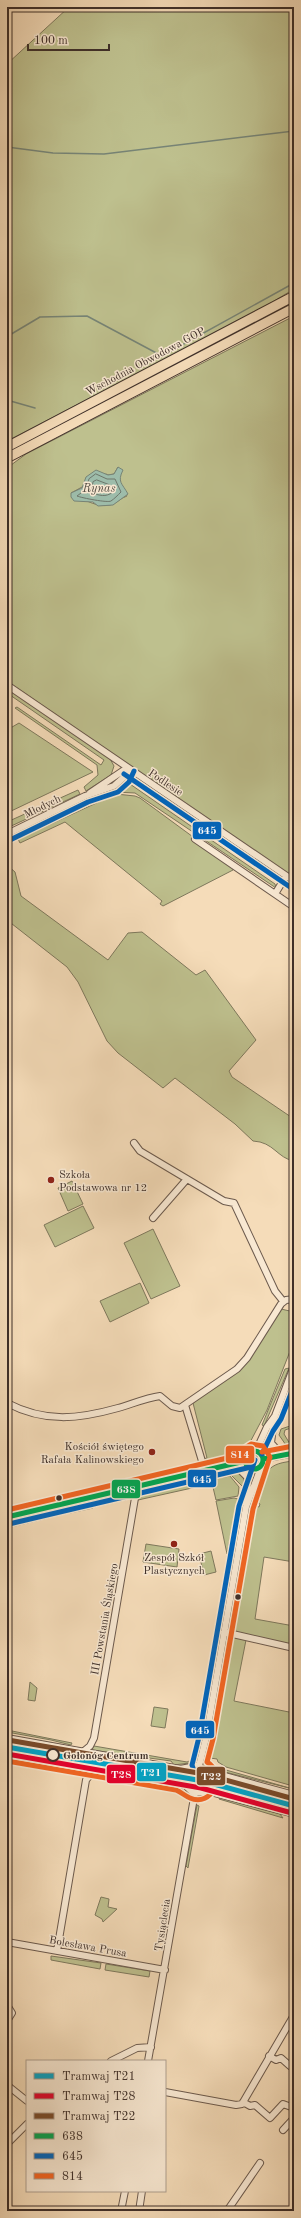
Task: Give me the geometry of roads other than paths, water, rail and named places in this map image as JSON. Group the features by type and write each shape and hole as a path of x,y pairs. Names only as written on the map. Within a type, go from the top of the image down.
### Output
{"highway":[{"path":"263,312 294,290"},
{"name":"Wschodnia Obwodowa GOP","path":"7,447 294,296"},
{"name":"Wschodnia Obwodowa GOP","path":"8,458 291,310"}],"street":[{"name":"Podlesie","path":"7,685 294,881"},
{"name":"Młodych","path":"7,834 85,796 119,783 128,768"},
{"path":"195,839 294,907"},
{"path":"275,894 286,876"},
{"path":"134,1143 140,1151 224,1201 234,1203 275,1291 283,1301"},
{"path":"153,1218 187,1179"},
{"path":"7,1403 39,1414 68,1418 97,1414 158,1396 164,1398 175,1408 185,1405 234,1372 243,1363 283,1301 294,1299"},
{"path":"282,1455 271,1443 275,1416 294,1366"},
{"path":"185,1405 205,1471"},
{"path":"199,1766 205,1740 246,1507 249,1468 245,1461 247,1455 256,1451 267,1427 275,1416"},
{"path":"256,1451 263,1458"},
{"path":"263,1458 294,1453"},
{"path":"246,1507 263,1458"},
{"path":"7,1518 245,1461"},
{"path":"227,1465 240,1470 248,1478"},
{"path":"249,1468 254,1470 260,1468"},
{"name":"III Powstania Śląskiego","path":"84,1751 90,1746 94,1738 135,1498 134,1488"},
{"path":"224,1632 294,1648"},
{"path":"7,1738 180,1769 199,1766 208,1771 294,1795"},
{"path":"7,1754 184,1785 195,1792 204,1792 294,1814"},
{"path":"184,1785 184,1775 187,1768"},
{"path":"57,1951 86,1780 91,1774 104,1770"},
{"path":"204,1792 210,1780 208,1771"},
{"name":"Tysiąclecia","path":"148,2060 195,1792"},
{"name":"Bolesława Prusa","path":"7,1942 165,1970"},
{"path":"7,2006 12,2013 7,2021"},
{"path":"166,2092 236,2105 243,2102 269,2056 293,2020"},
{"path":"113,2060 137,2048 151,2047"},
{"path":"273,2050 279,2053 281,2058 290,2066"},
{"path":"269,2056 276,2060 281,2058"},
{"path":"7,2085 26,2100"},
{"path":"247,2096 254,2100 255,2105 270,2118 283,2104 294,2108"},
{"path":"243,2102 250,2106 255,2105"},
{"path":"283,2130 294,2118"},
{"path":"7,2144 26,2125"},
{"path":"227,2211 260,2163"},
{"path":"121,2211 125,2192"},
{"path":"138,2211 142,2192"}],"water":[{"name":"Rynas","path":"118,467 123,470 120,480 128,494 113,505 98,506 93,502 74,501 71,497 71,493 82,488 86,477 96,470 108,475 114,474"}],"waterway":[{"path":"7,147 53,153 104,154 294,131"},
{"path":"7,339 8,336 40,317 87,316 162,356 294,283"},
{"path":"7,400 35,408"}],"tram line":[{"name":"T22","path":"8,1740 204,1774 294,1799"},
{"name":"T21","path":"7,1747 203,1781 294,1806"},
{"name":"T28","path":"7,1754 201,1788 292,1813"}],"place":[{"name":"Szkoła Podstawowa nr 12","path":"51,1180"},
{"name":"Kościół świętego Rafała Kalinowskiego","path":"152,1452"},
{"name":"Zespół Szkół Plastycznych","path":"174,1544"},
{"name":"Gołonóg Centrum","path":"53,1755"}]}
